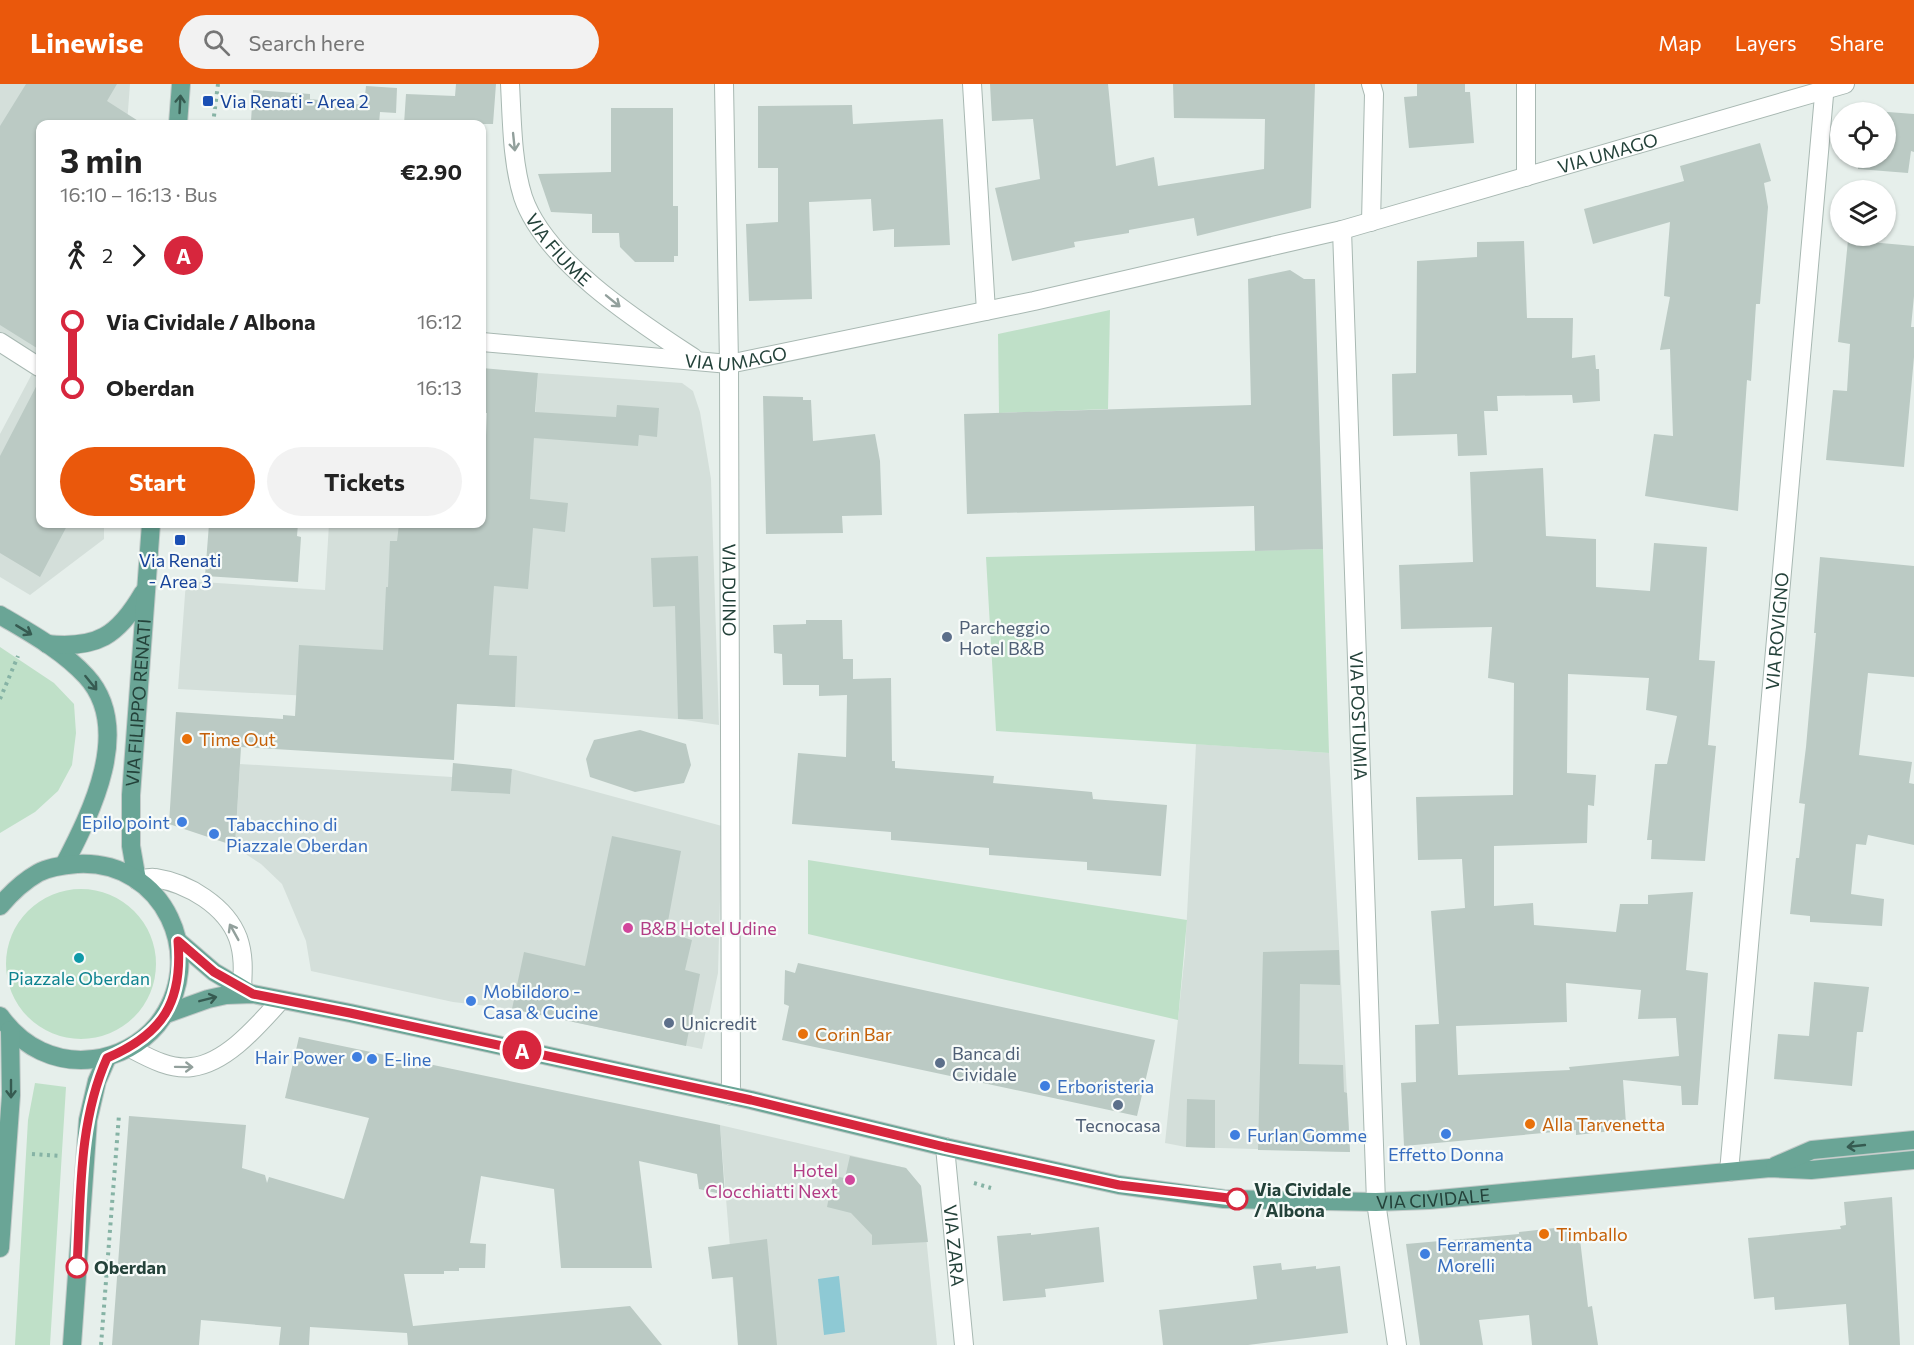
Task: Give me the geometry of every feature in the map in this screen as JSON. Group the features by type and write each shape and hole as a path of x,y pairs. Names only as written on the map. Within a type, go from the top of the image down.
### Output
{"main road":[{"path":"178,120 181,84"},
{"name":"VIA FILIPPO RENATI","path":"137,880 131,846 131,795 151,528"},
{"path":"47,644 72,646 92,643 109,634 134,609 146,589"},
{"path":"0,615 47,644 78,669 99,693 106,713 108,735 104,766 93,804 64,865"},
{"path":"0,906 8,890 39,873 64,865 90,863 115,869 137,880 156,897 166,911 178,941 180,966 176,991 166,1014 150,1033 130,1048 107,1058 82,1061 55,1057 31,1046 5,1023"},
{"path":"178,941 206,966 247,991"},
{"path":"166,1014 208,999 247,991"},
{"name":"VIA CIVIDALE","path":"247,991 731,1096 945,1147 1119,1185 1224,1199 1376,1202 1467,1197 1770,1168 1812,1170 1914,1160"},
{"path":"0,1248 11,1095 5,1023"},
{"path":"72,1345 88,1120 97,1081 107,1058"},
{"name":"VIA CIVIDALE","path":"1770,1168 1812,1150 1914,1140"}],"street":[{"name":"VIA FIUME","path":"510,84 518,176 532,218 549,242 600,291 644,325 698,360"},
{"name":"VIA DUINO","path":"724,84 729,364 731,1096"},
{"path":"972,84 986,311"},
{"path":"1371,84 1374,94 1371,222"},
{"path":"1526,84 1526,177"},
{"name":"VIA UMAGO","path":"486,342 729,364 986,311 1342,230 1825,87 1845,84"},
{"name":"VIA ROVIGNO","path":"1729,1172 1825,87"},
{"name":"VIA POSTUMIA","path":"1342,230 1376,1202 1397,1345"},
{"path":"0,342 36,364"},
{"path":"137,880 153,877 194,891 208,900 226,918 237,937 243,959 247,991"},
{"path":"130,1048 161,1063 176,1067 193,1067 230,1050 249,1035 281,1000"},
{"name":"VIA ZARA","path":"945,1147 964,1345"}],"path":[{"path":"214,120 218,84"},
{"path":"0,699 21,648"},
{"path":"101,1345 119,1115"},
{"path":"26,1154 62,1156"}],"shaded area":[{"path":"0,84 130,84 127,120 36,120 36,528 104,528 104,539 30,595 0,577 0,434 33,372 0,351"},
{"path":"538,373 682,383 693,391 700,412 711,479 719,725 678,719 515,707 178,689 186,581 325,590 329,528 486,528 486,505 529,508"},
{"path":"1196,744 1329,753 1350,1152 1186,1147 1165,1143 1185,953"},
{"path":"240,764 452,777 451,791 510,794 512,769 722,826 718,973 702,1049 512,1009 453,1002 311,971 306,941 282,884 261,864 235,847"},
{"path":"720,1125 906,1168 921,1186 937,1345 738,1345"}],"green space":[{"path":"1110,310 1108,409 999,413 998,334"},
{"path":"1323,549 1329,753 996,731 986,557"},
{"path":"0,647 54,683 74,704 76,733 72,765 58,791 35,812 0,833"},
{"path":"808,860 1187,920 1178,1020 808,934"},
{"path":"81,889 110,895 134,911 150,935 156,964 150,993 134,1017 110,1033 81,1039 52,1033 28,1017 12,993 6,964 12,935 28,911 52,895"},
{"path":"35,1083 66,1087 50,1345 15,1345 28,1120"}],"water":[{"path":"839,1276 845,1332 824,1335 818,1279"}],"building":[{"path":"26,84 117,84 107,101 137,120 36,120 36,348 0,325 0,126"},
{"path":"456,84 496,84 493,124 486,124 486,120 404,120 406,94 455,96"},
{"path":"990,84 1108,84 1116,166 1154,157 1158,186 1264,169 1265,119 1174,118 1173,84 1315,84 1311,208 1197,236 1194,218 1129,230 1129,233 1074,242 1075,247 1012,261 995,188 1040,179 1033,119 992,121"},
{"path":"1417,84 1465,84 1465,92 1470,92 1474,143 1409,148 1404,97 1417,96"},
{"path":"366,86 397,88 396,113 380,112 379,120 251,120 253,90 310,94 310,99 364,105"},
{"path":"852,105 853,124 943,119 950,245 894,247 894,229 873,231 871,199 809,202 812,299 749,301 746,224 778,222 778,168 758,168 758,106"},
{"path":"611,108 673,108 673,206 678,206 678,256 674,256 674,262 635,262 620,247 619,233 592,233 592,214 551,212 538,174 611,172"},
{"path":"1896,113 1914,114 1914,152 1911,151 1908,173 1858,169 1896,168"},
{"path":"1760,143 1771,181 1764,183 1768,207 1760,304 1756,304 1751,381 1747,380 1738,511 1645,496 1654,434 1673,436 1670,349 1660,350 1670,297 1664,296 1670,222 1593,244 1584,209 1684,181 1680,166"},
{"path":"1524,241 1527,318 1573,318 1572,358 1595,355 1596,369 1599,369 1600,401 1573,403 1572,395 1497,396 1498,411 1484,411 1487,455 1458,456 1457,434 1393,436 1392,374 1416,373 1417,261 1477,257 1477,242"},
{"path":"1847,246 1914,246 1914,296 1911,327 1914,327 1914,357 1904,467 1826,460 1833,390 1847,391 1850,344 1838,342"},
{"path":"1290,270 1304,279 1315,279 1323,549 1255,551 1254,506 967,514 964,414 1251,405 1248,279"},
{"path":"486,368 538,373 535,412 616,417 617,405 659,408 657,437 639,435 638,446 534,438 530,499 568,503 565,532 533,528 528,589 494,586 489,655 517,656 515,707 457,704 454,760 241,747 235,846 169,824 176,712 283,719 283,715 295,716 299,645 383,650 390,541 397,541 399,528 486,528"},
{"path":"36,387 36,528 66,528 40,577 0,553 0,456"},
{"path":"763,396 803,397 803,400 811,400 813,441 875,434 880,461 882,515 842,516 843,533 766,534"},
{"path":"1543,468 1546,536 1596,539 1596,587 1650,591 1654,543 1707,547 1699,660 1715,661 1708,745 1716,746 1705,861 1651,859 1652,840 1647,840 1655,764 1667,764 1677,716 1646,710 1649,678 1568,674 1567,773 1596,775 1594,806 1588,805 1587,843 1494,846 1494,906 1533,903 1534,925 1616,932 1620,904 1648,904 1648,895 1693,892 1686,970 1708,973 1698,1105 1682,1105 1681,1086 1623,1080 1626,1124 1621,1124 1621,1130 1576,1135 1576,1130 1404,1146 1401,1083 1416,1082 1415,1025 1439,1024 1431,911 1465,908 1462,859 1418,860 1416,797 1513,795 1514,683 1488,678 1492,627 1401,629 1399,565 1473,562 1470,472","holes":["1566,983 1641,990 1638,1019 1676,1018 1679,1056 1569,1067 1570,1070 1458,1075 1456,1026 1567,1022"]},
{"path":"209,528 298,528 297,536 301,537 298,582 205,576"},
{"path":"698,556 703,719 678,719 675,606 653,607 651,558"},
{"path":"1820,557 1914,566 1914,677 1868,673 1859,755 1912,762 1909,783 1914,784 1914,845 1868,835 1866,845 1856,844 1851,894 1884,899 1882,926 1810,922 1810,916 1790,914 1805,804 1799,803 1816,633 1814,633"},
{"path":"806,620 842,620 843,659 853,659 853,679 891,678 892,761 895,761 895,768 994,776 993,783 1092,792 1093,799 1167,805 1161,876 1087,870 1087,862 989,855 989,848 891,840 891,832 792,824 798,753 846,757 847,695 819,696 819,685 783,685 782,654 774,653 773,625 806,624"},
{"path":"640,730 686,744 691,765 684,783 635,792 590,777 586,759 594,740"},
{"path":"453,763 512,769 510,794 451,791"},
{"path":"612,836 681,851 666,932 692,940 685,970 700,974 686,1046 512,1009 524,952 585,966"},
{"path":"1339,950 1340,985 1300,984 1299,1064 1343,1065 1350,1152 1258,1150 1263,952"},
{"path":"798,963 1155,1040 1137,1116 782,1040 789,1006 784,1004 785,970 795,973"},
{"path":"1814,982 1869,987 1863,1032 1857,1032 1852,1086 1774,1079 1778,1034 1809,1036"},
{"path":"299,1037 720,1125 725,1195 699,1189 697,1174 639,1161 652,1268 561,1268 554,1189 481,1176 470,1243 486,1244 485,1268 459,1268 459,1271 444,1271 444,1274 404,1274 413,1326 630,1306 662,1345 408,1345 407,1333 310,1327 309,1345 279,1345 281,1327 201,1320 199,1345 112,1345 129,1116 246,1125 242,1168 265,1175 267,1183 269,1177 344,1199 369,1118 285,1098"},
{"path":"1187,1099 1215,1100 1215,1148 1186,1147"},
{"path":"850,1156 906,1168 921,1186 928,1242 872,1245 872,1235 851,1213 827,1207 833,1176 845,1178"},
{"path":"1892,1197 1900,1345 1849,1345 1846,1304 1775,1310 1774,1297 1754,1299 1748,1238 1841,1229 1840,1226 1846,1225 1844,1202"},
{"path":"1572,1226 1572,1231 1579,1231 1588,1307 1592,1306 1598,1345 1532,1345 1529,1315 1479,1320 1483,1345 1420,1345 1406,1244 1519,1234 1519,1232"},
{"path":"1099,1227 1104,1282 1045,1289 1046,1297 1003,1301 997,1236 1031,1233 1031,1235"},
{"path":"767,1239 777,1345 738,1345 733,1277 712,1279 708,1247"},
{"path":"1281,1263 1282,1270 1340,1266 1348,1333 1248,1345 1163,1345 1159,1310 1257,1299 1253,1266"}],"bus line":[{"name":"A","path":"77,1267 84,1157 88,1120 97,1081 107,1058 130,1048 150,1033 166,1014 176,991 180,966 178,941 214,972 253,994 751,1100 945,1147 1119,1185 1237,1199"}],"place":[{"name":"Via Renati - Area 2","path":"208,101"},
{"name":"Via Renati - Area 3","path":"180,540"},
{"name":"Parcheggio Hotel B&B","path":"947,637"},
{"name":"Time Out","path":"187,739"},
{"name":"Epilo point","path":"182,822"},
{"name":"Tabacchino di Piazzale Oberdan","path":"214,834"},
{"name":"B&B Hotel Udine","path":"628,928"},
{"name":"Piazzale Oberdan","path":"79,958"},
{"name":"Mobildoro - Casa & Cucine","path":"471,1001"},
{"name":"Unicredit","path":"669,1023"},
{"name":"Corin Bar","path":"803,1034"},
{"name":"Hair Power","path":"357,1057"},
{"name":"E-line","path":"372,1059"},
{"name":"Banca di Cividale","path":"940,1063"},
{"name":"Erboristeria","path":"1045,1086"},
{"name":"Tecnocasa","path":"1118,1105"},
{"name":"Alla Tarvenetta","path":"1530,1124"},
{"name":"Effetto Donna","path":"1446,1134"},
{"name":"Furlan Gomme","path":"1235,1135"},
{"name":"Hotel Clocchiatti Next","path":"850,1180"},
{"name":"Via Cividale / Albona","path":"1237,1199"},
{"name":"Timballo","path":"1544,1234"},
{"name":"Ferramenta Morelli","path":"1425,1254"},
{"name":"Oberdan","path":"77,1267"}]}
